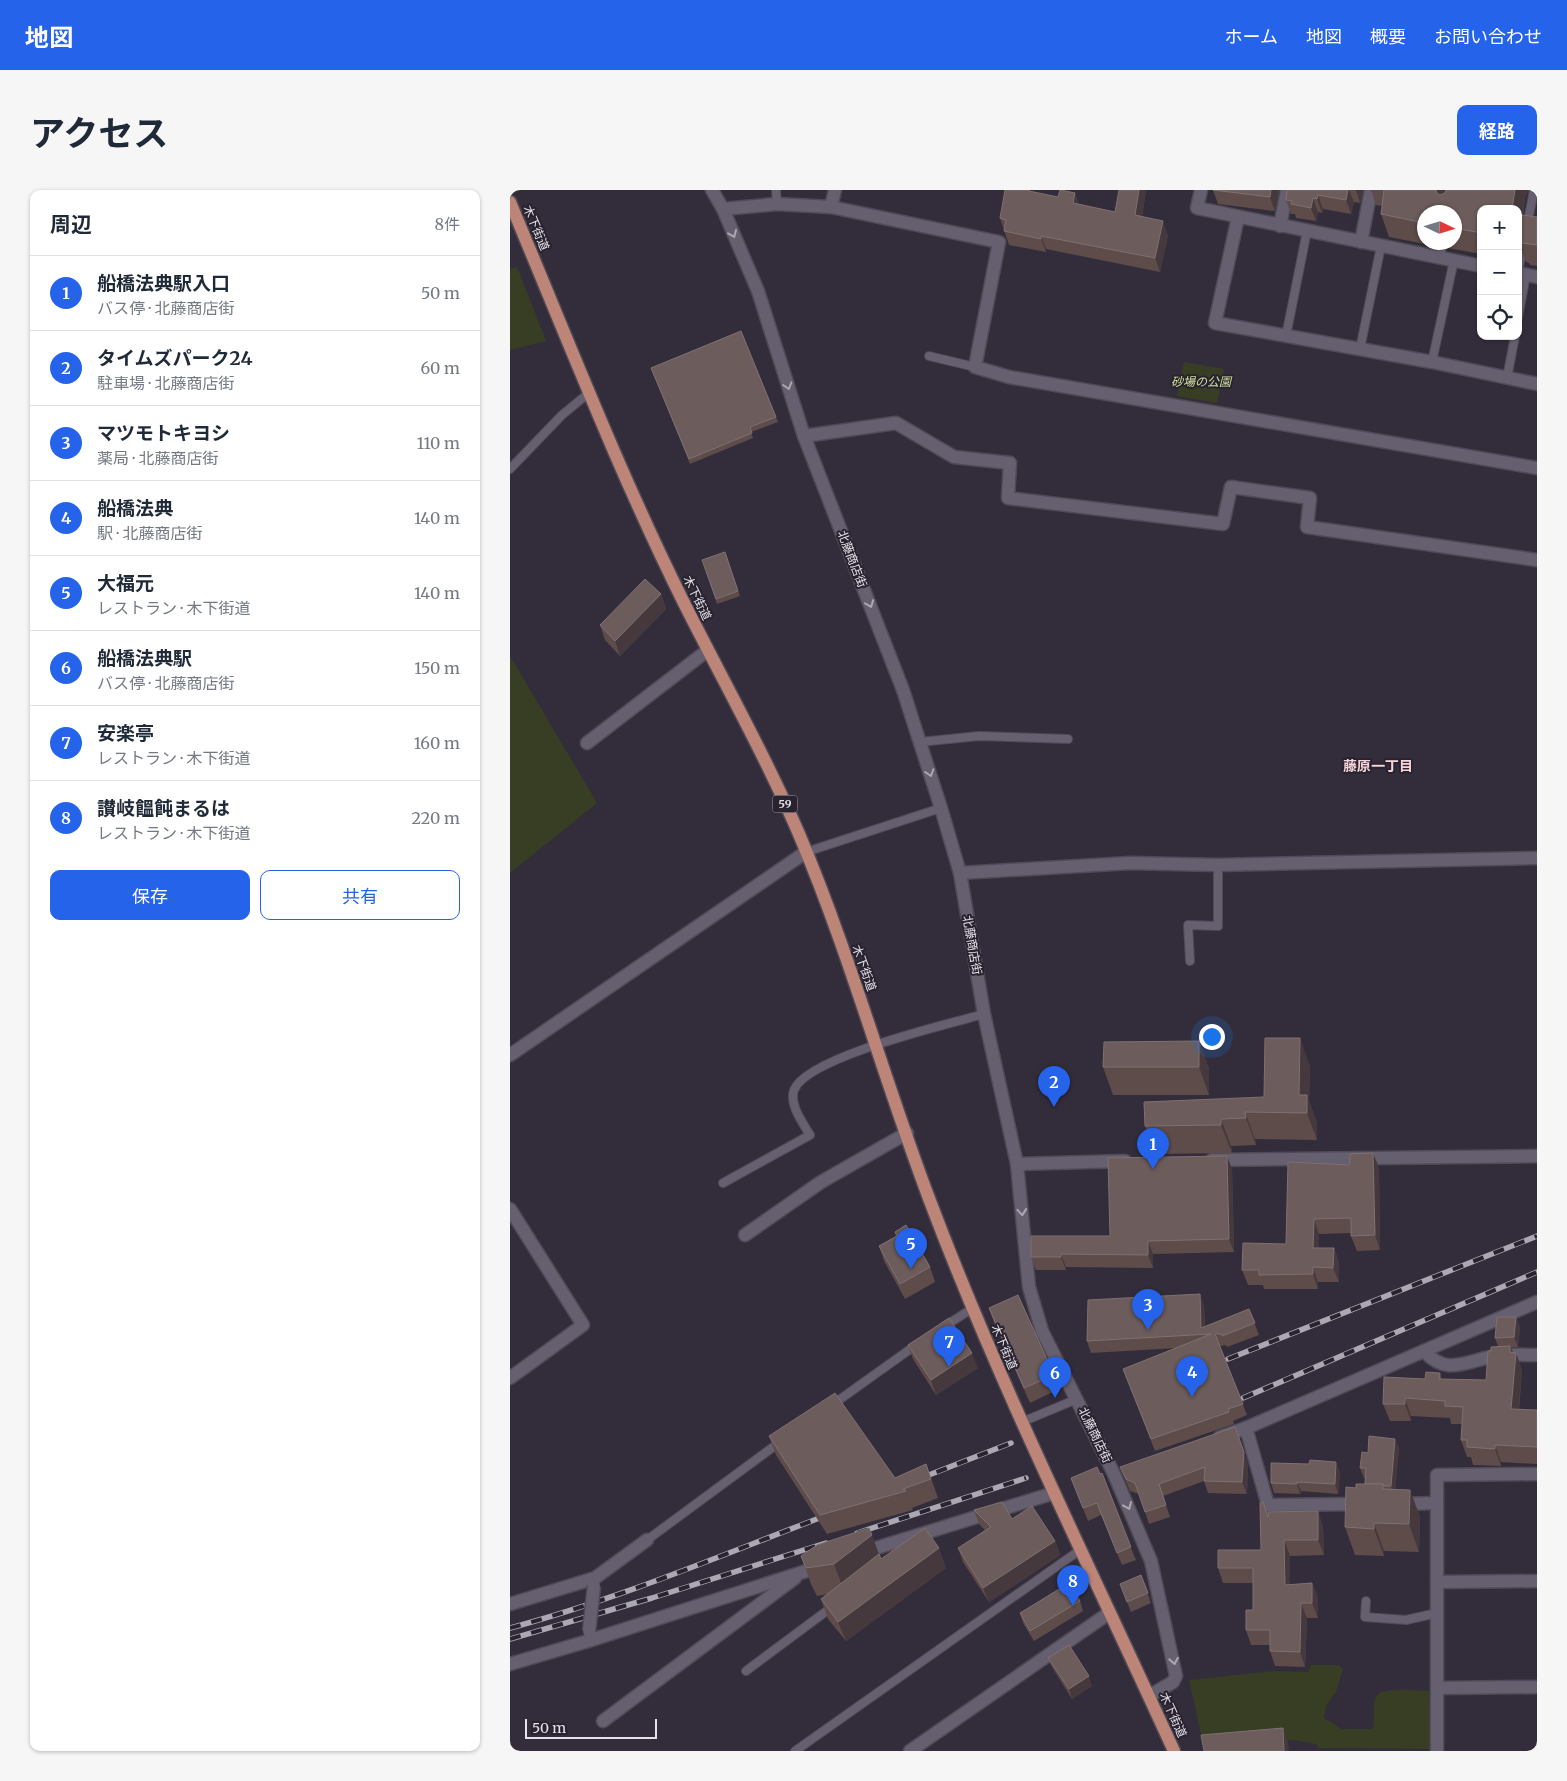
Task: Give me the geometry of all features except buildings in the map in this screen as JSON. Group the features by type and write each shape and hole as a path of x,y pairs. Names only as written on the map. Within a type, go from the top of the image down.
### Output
{"main road":[{"name":"木下街道","path":"510,202 642,512 708,650 761,750 806,852 929,1198 973,1308 1054,1493 1174,1751"}],"street":[{"name":"北藤商店街","path":"712,190 723,209 758,291 804,436 903,690 960,873 984,1014 1017,1164 1029,1286 1042,1331 1114,1474 1152,1561 1176,1676 1174,1682 1149,1696"},
{"path":"831,207 835,190"},
{"path":"1201,190 1198,208 1477,265"},
{"path":"1280,226 1287,190"},
{"path":"1361,242 1371,190"},
{"path":"723,209 777,204 831,207 999,242 975,367 1008,377 1537,468"},
{"path":"1238,217 1215,323 1432,362 1537,384"},
{"path":"804,436 896,423 954,457 1010,462 1008,498 1223,524 1231,487 1310,498 1307,527 1537,560"},
{"path":"587,743 708,650"},
{"path":"510,1054 806,852"},
{"path":"960,873 1130,863 1218,865 1537,858"},
{"path":"745,1235 821,1182 907,1133"},
{"path":"1201,1160 1537,1156"},
{"path":"1017,1164 1142,1161"},
{"path":"510,1209 584,1325 510,1378"},
{"path":"1210,1440 1246,1428 1537,1302"},
{"path":"1424,1351 1434,1362 1449,1366 1498,1355 1537,1355"},
{"path":"1246,1428 1268,1505 1437,1503"},
{"path":"1114,1474 1129,1468"},
{"path":"1437,1751 1437,1475 1537,1474"},
{"path":"510,1664 589,1636 803,1572 927,1531 1054,1493"},
{"path":"510,1604 594,1582 646,1540"},
{"path":"603,1720 803,1572"},
{"path":"1437,1582 1537,1581"},
{"path":"589,1636 594,1582"},
{"path":"910,1751 1109,1613"},
{"path":"1437,1688 1537,1687"}],"lane":[{"path":"776,190 777,204"},
{"path":"1522,295 1534,190"},
{"path":"1286,336 1307,231"},
{"path":"1360,349 1381,246"},
{"path":"1440,257 1441,250"},
{"path":"1432,362 1454,260"},
{"path":"1508,378 1514,340"},
{"path":"929,356 975,367"},
{"path":"510,469 562,415 590,392"},
{"path":"920,742 979,736 1068,739"},
{"path":"806,852 941,808"},
{"path":"1190,961 1188,925 1218,926 1218,865"},
{"path":"723,1183 810,1135 793,1102 798,1082 834,1062 876,1045 984,1014"},
{"path":"939,1330 973,1308"},
{"path":"824,1410 922,1341"},
{"path":"1022,1422 1077,1399"},
{"path":"646,1540 784,1440"},
{"path":"911,1548 927,1531"},
{"path":"794,1751 1080,1550"},
{"path":"746,1671 840,1601"},
{"path":"1366,1601 1365,1617 1406,1620 1437,1613"}],"green space":[{"path":"517,267 546,341 510,350 510,269"},
{"name":"砂場の公園","path":"1184,362 1224,369 1217,403 1177,396"},
{"path":"510,656 597,803 510,873"},
{"path":"1311,1665 1339,1665 1343,1669 1336,1692 1326,1706 1324,1718 1342,1729 1373,1729 1376,1697 1385,1691 1429,1691 1430,1749 1318,1748 1316,1744 1295,1740 1204,1747 1189,1680 1274,1671 1308,1672"}],"railway":[{"path":"1228,1359 1537,1236"},
{"path":"1243,1398 1537,1272"},
{"path":"916,1480 1011,1443"},
{"path":"857,1533 1026,1478"},
{"path":"510,1628 631,1590 830,1514"},
{"path":"510,1639 652,1598 826,1543"}],"place":[{"name":"タイムズパーク24","path":"1054,1107"},
{"name":"船橋法典駅入口","path":"1153,1169"},
{"name":"大福元","path":"911,1269"},
{"name":"マツモトキヨシ","path":"1148,1330"},
{"name":"安楽亭","path":"949,1367"},
{"name":"船橋法典","path":"1192,1397"},
{"name":"船橋法典駅","path":"1055,1398"},
{"name":"讃岐饂飩まるは","path":"1073,1606"}],"district":[{"name":"藤原一丁目","path":"1378,766"}]}
